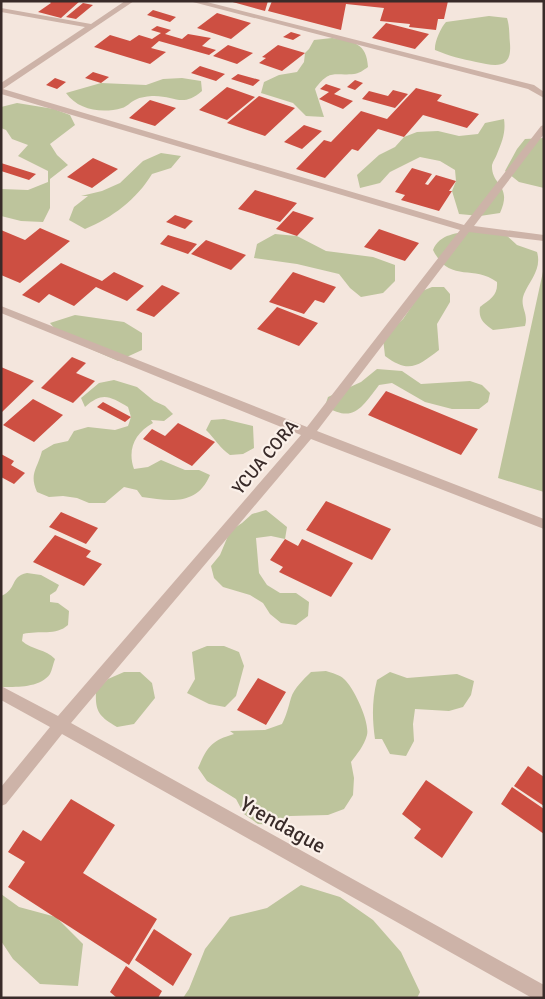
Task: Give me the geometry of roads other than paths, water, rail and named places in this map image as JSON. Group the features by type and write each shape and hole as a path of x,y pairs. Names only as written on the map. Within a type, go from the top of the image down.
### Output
{"street":[{"path":"1,89 130,1"},
{"path":"193,1 531,87 544,96"},
{"path":"1,10 92,26"},
{"path":"1,89 465,228 544,238"},
{"name":"YCUA CORA","path":"1,799 61,724 309,433 465,228 544,128"},
{"path":"1,309 309,433 544,524"},
{"name":"Yrendague","path":"1,692 544,995"}]}
